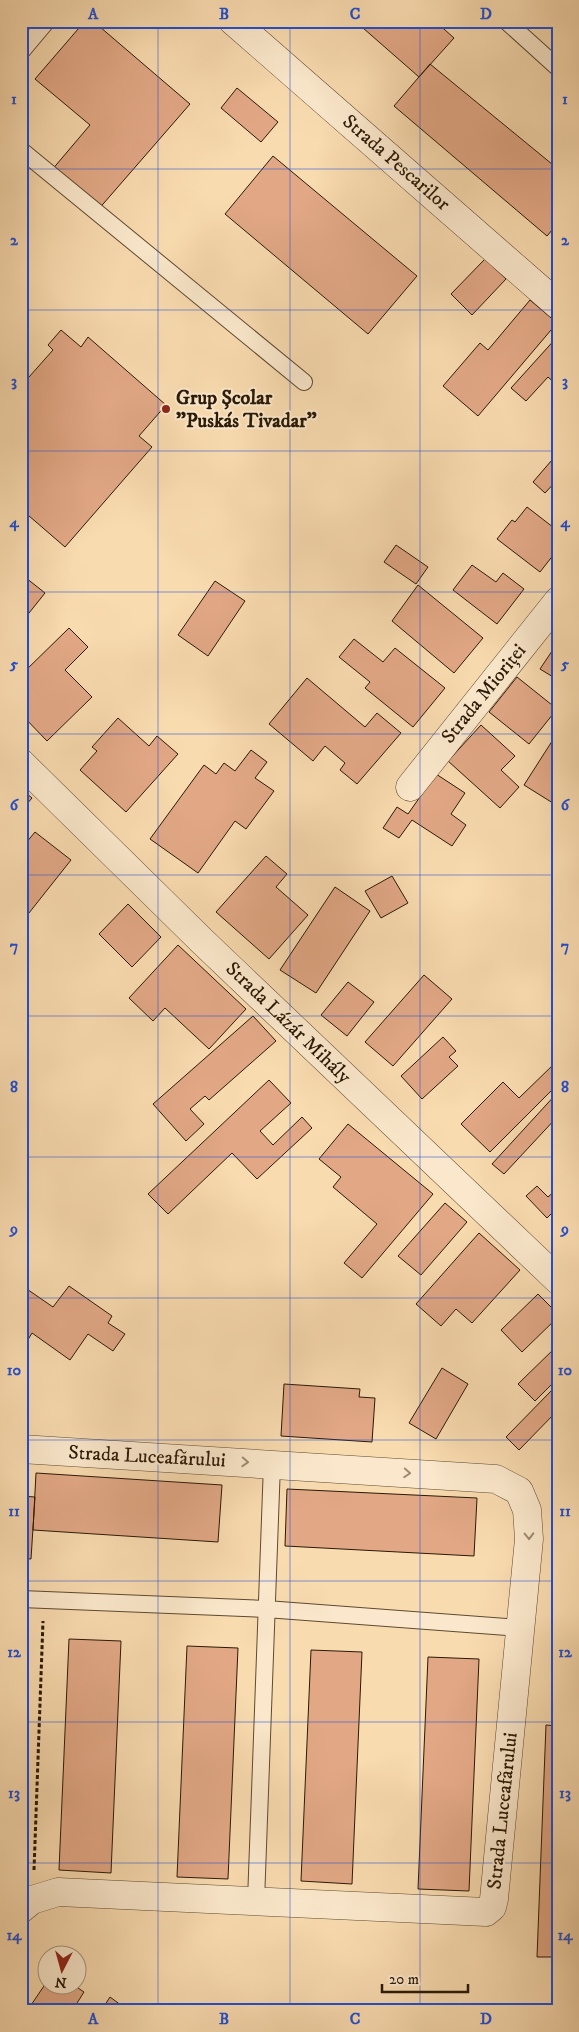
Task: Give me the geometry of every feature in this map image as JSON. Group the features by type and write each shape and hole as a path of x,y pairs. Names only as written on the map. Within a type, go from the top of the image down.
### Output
{"street":[{"name":"Strada Pescarilor","path":"235,22 558,305"},
{"name":"Strada Mioriței","path":"410,787 558,601"},
{"name":"Strada Lázár Mihály","path":"21,763 217,954 558,1280"},
{"name":"Strada Luceafărului","path":"21,1449 496,1478 519,1491 527,1510 529,1539 492,1907 486,1912 58,1892 27,1904"}],"lane":[{"path":"21,52 47,21"},
{"path":"506,21 558,68"},
{"path":"21,150 304,382"},
{"path":"256,1900 272,1464"},
{"path":"21,1599 266,1609 521,1628"}],"path":[{"path":"27,1904 44,1599"}],"building":[{"path":"85,21 93,21 190,104 97,211 51,171 90,125 35,79"},
{"path":"355,21 435,21 454,38 419,77"},
{"path":"430,64 558,169 558,223 547,236 394,106"},
{"path":"237,88 278,122 261,142 221,108"},
{"path":"273,156 417,276 368,334 225,214"},
{"path":"485,259 506,279 472,315 451,294"},
{"path":"530,300 557,323 478,416 443,386 480,343 488,350"},
{"path":"61,330 81,347 88,337 166,405 139,436 152,447 65,547 21,509 21,386 53,350 48,345"},
{"path":"558,336 558,386 548,377 526,401 511,388"},
{"path":"558,453 558,479 545,493 533,482"},
{"path":"527,507 558,531 558,549 540,572 497,539 512,520 515,522"},
{"path":"396,545 428,567 416,584 384,562"},
{"path":"472,565 496,582 503,573 524,589 497,624 453,590"},
{"path":"21,574 45,593 21,623"},
{"path":"215,581 245,601 208,656 178,635"},
{"path":"418,585 483,638 454,673 392,621"},
{"path":"69,628 88,647 65,670 92,697 47,741 21,714 21,675"},
{"path":"354,639 383,662 395,648 445,688 413,727 365,688 370,682 339,657"},
{"path":"558,642 558,680 540,669"},
{"path":"517,677 557,709 529,744 489,712"},
{"path":"307,678 365,727 377,713 401,733 357,784 340,770 345,763 325,746 313,761 269,724"},
{"path":"118,718 149,746 157,736 178,754 126,812 80,770 97,751 92,747"},
{"path":"481,725 515,756 501,770 519,787 500,808 448,761"},
{"path":"556,735 558,802 556,805 524,785"},
{"path":"251,750 267,762 255,778 274,791 246,829 235,821 198,873 150,839 204,765 216,774 224,763 235,771"},
{"path":"436,774 465,793 451,814 466,825 452,846 412,820 399,838 383,828 397,807 408,814"},
{"path":"21,789 32,798 21,811"},
{"path":"35,832 71,860 21,923 21,849"},
{"path":"266,856 287,874 276,887 308,915 269,959 216,912"},
{"path":"392,876 408,903 381,918 365,891"},
{"path":"335,887 370,911 316,993 280,970"},
{"path":"128,904 161,937 132,967 99,934"},
{"path":"178,945 246,1009 209,1049 165,1008 153,1021 129,998"},
{"path":"424,975 452,999 393,1066 365,1042"},
{"path":"348,982 374,1002 347,1036 321,1015"},
{"path":"253,1016 276,1041 209,1100 205,1096 190,1109 204,1124 186,1141 153,1104"},
{"path":"443,1037 456,1051 449,1057 458,1066 422,1099 401,1076"},
{"path":"555,1063 558,1066 558,1084 490,1152 461,1124 503,1082 519,1098"},
{"path":"269,1080 291,1103 260,1131 273,1145 302,1117 312,1128 257,1179 232,1153 168,1214 148,1194"},
{"path":"558,1092 558,1116 504,1174 492,1164"},
{"path":"348,1124 433,1194 362,1278 344,1263 377,1224 333,1187 341,1177 319,1159"},
{"path":"537,1186 548,1197 558,1188 558,1207 547,1218 526,1196"},
{"path":"445,1203 467,1222 421,1275 398,1256"},
{"path":"479,1233 520,1270 472,1323 456,1309 441,1326 416,1304"},
{"path":"21,1285 53,1307 69,1286 112,1316 108,1323 125,1334 113,1351 88,1334 70,1360 32,1333 26,1343 21,1340"},
{"path":"538,1294 558,1314 558,1317 522,1352 501,1330"},
{"path":"558,1345 558,1378 535,1401 518,1384"},
{"path":"442,1368 468,1384 436,1439 409,1423"},
{"path":"284,1384 360,1389 359,1397 375,1398 372,1442 281,1436"},
{"path":"552,1390 558,1396 558,1410 519,1450 506,1437"},
{"path":"36,1473 222,1485 218,1542 33,1530"},
{"path":"287,1489 477,1498 474,1556 285,1546"},
{"path":"21,1496 35,1497 31,1559 21,1558"},
{"path":"69,1639 121,1641 111,1873 59,1870"},
{"path":"187,1646 238,1648 228,1879 177,1877"},
{"path":"311,1650 362,1652 352,1884 301,1881"},
{"path":"428,1657 479,1659 469,1891 418,1889"},
{"path":"546,1725 558,1726 558,1957 537,1957"},
{"path":"39,1994 83,1994 72,2011 27,2011"},
{"path":"110,1997 129,2011 101,2011"}],"place":[{"name":"Grup Școlar \"Puskás Tivadar\"","path":"166,409"}]}
